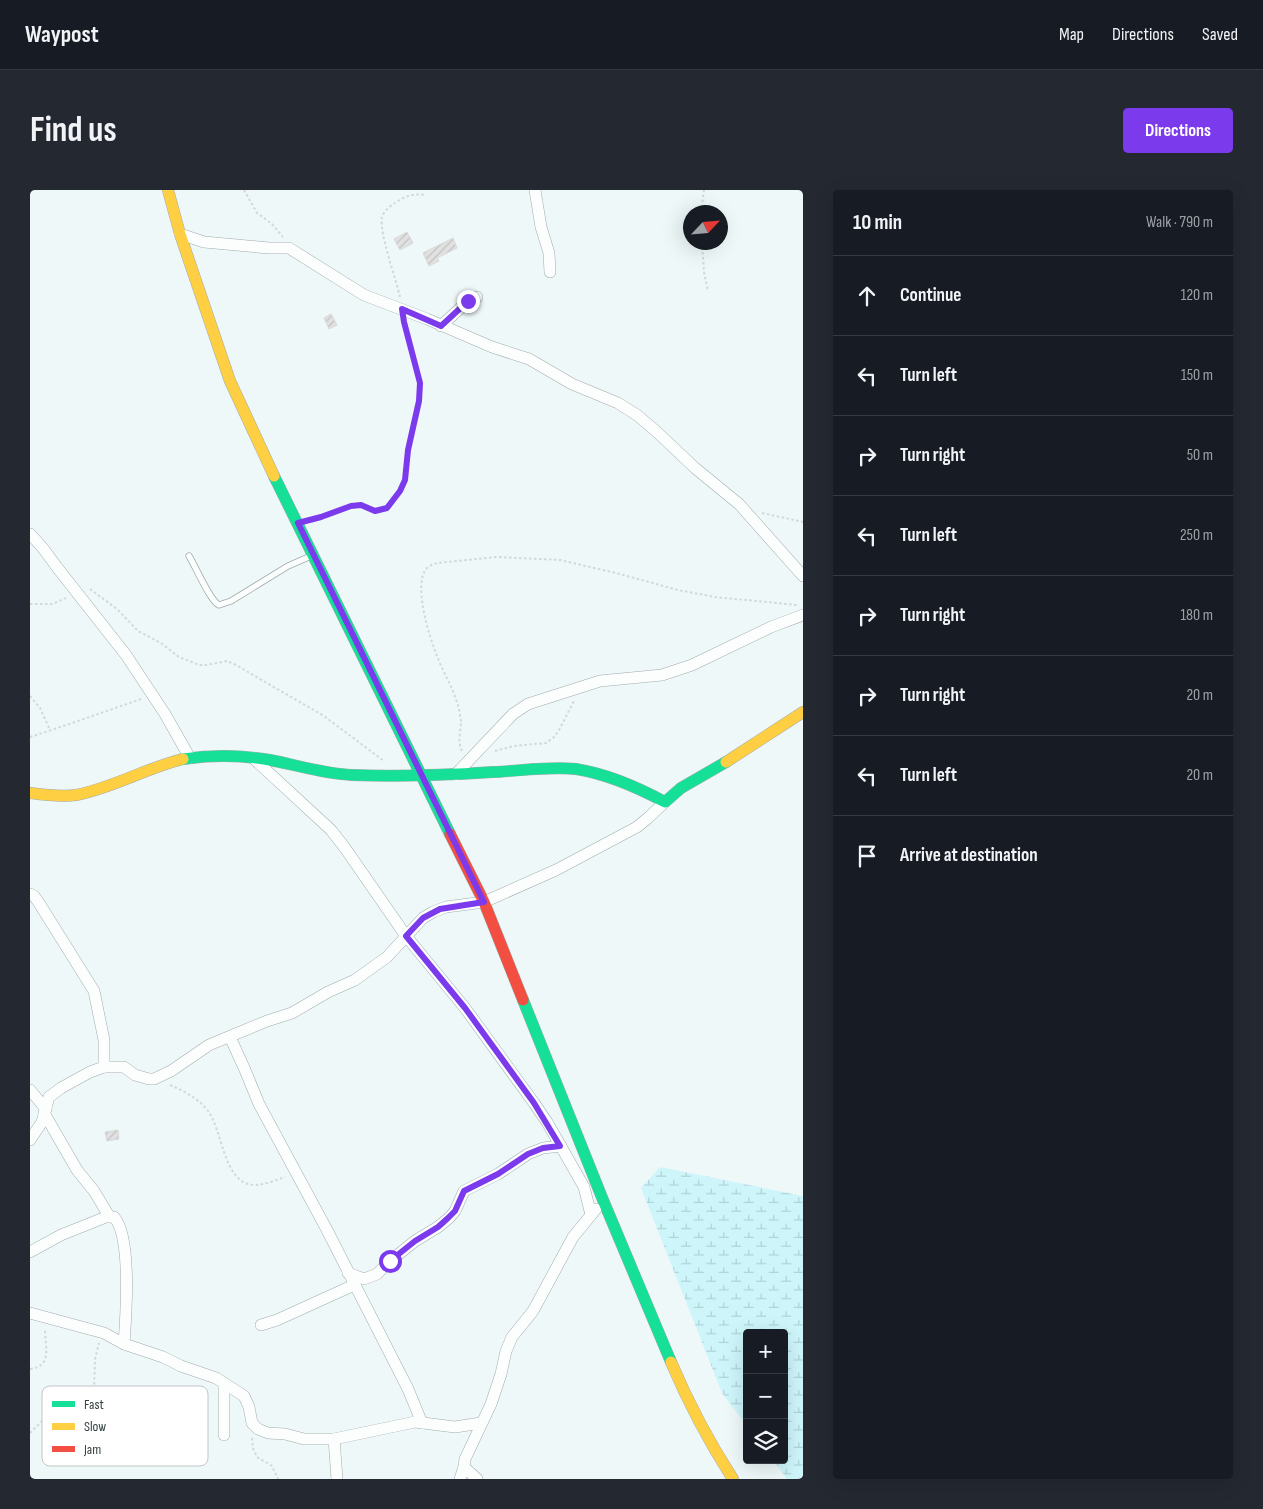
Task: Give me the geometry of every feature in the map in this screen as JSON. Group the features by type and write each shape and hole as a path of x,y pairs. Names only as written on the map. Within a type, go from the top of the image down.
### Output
{"main road":[{"path":"168,190 180,234 230,381 267,462 484,902 603,1200 678,1379 712,1448 733,1479"},
{"path":"30,793 55,796 82,794 176,760 224,757 270,760 349,775 404,777 563,768 579,769 595,772 616,780 665,802 681,788 732,759 803,712"}],"street":[{"path":"535,190 541,227 549,254 550,272"},
{"path":"180,234 204,242 269,248 286,247 364,295 529,360 572,384 624,407 657,432 695,468 745,510 803,576"},
{"path":"441,326 468,301 477,297"},
{"path":"30,534 82,590 153,695 190,758"},
{"path":"456,774 513,714 534,702 600,681 652,677 692,665 802,610"},
{"path":"253,758 334,834 406,936 465,1008 534,1103 560,1146 584,1188 590,1215"},
{"path":"30,1140 42,1122 49,1098 55,1092 90,1072 104,1067 124,1067 143,1078 154,1079 178,1067 209,1045 267,1021 292,1013 328,992 355,980 387,957 423,918 440,909 484,902 556,870 625,834 648,818 665,802"},
{"path":"30,894 39,902 93,987 104,1040 104,1067"},
{"path":"230,1037 259,1104 297,1173 408,1389 422,1423"},
{"path":"30,1090 45,1111 77,1170 94,1191 109,1216"},
{"path":"348,1273 364,1279 377,1274 415,1241 438,1227 448,1218 455,1211 464,1191 498,1174 528,1154 543,1148 560,1146"},
{"path":"460,1479 465,1460 497,1388 506,1351 512,1338 533,1311 574,1237 603,1200"},
{"path":"30,1252 61,1236 109,1216 114,1217 120,1226 124,1249 127,1294 124,1344"},
{"path":"261,1325 277,1320 354,1285"},
{"path":"30,1313 104,1333 124,1344 216,1378 244,1396 251,1422 258,1429 268,1433 285,1434 304,1439 334,1440 403,1424 422,1423 455,1427 481,1423"},
{"path":"224,1384 224,1436"},
{"path":"334,1440 337,1479"},
{"path":"464,1467 477,1479"}],"lane":[{"path":"190,556 208,593 219,606 288,566 313,555"}],"path":[{"path":"244,190 257,213 281,232 286,247"},
{"path":"703,205 704,190"},
{"path":"298,523 351,506 361,505 375,511 387,508 400,491 405,480 408,450 419,401 420,383 386,245 382,218 387,209 405,196 424,195"},
{"path":"703,250 708,291"},
{"path":"745,510 803,522"},
{"path":"468,762 459,747 461,721 456,700 437,656 424,614 421,586 426,569 431,565 497,557 560,560 678,590 802,610"},
{"path":"30,604 52,604 82,590 117,609 138,631 161,643 179,657 199,665 227,661 324,716 404,777"},
{"path":"491,752 514,746 546,742 553,738 582,687"},
{"path":"30,737 79,722 153,695"},
{"path":"30,696 40,708 50,730"},
{"path":"154,1079 190,1094 209,1112 219,1135 226,1159 236,1174 243,1180 255,1185 297,1173"},
{"path":"30,1369 40,1367 46,1358 46,1317"},
{"path":"94,1386 95,1359 104,1333"},
{"path":"30,1433 42,1421"},
{"path":"253,1425 252,1440 256,1455 259,1460 272,1466 278,1479"}],"green space":[{"path":"660,1167 803,1196 803,1479 787,1479 776,1464 788,1464 788,1329 743,1329 743,1421 722,1393 641,1188"}],"building":[{"path":"407,232 413,243 400,250 394,239"},
{"path":"453,238 457,248 437,258 439,261 429,266 423,253"},
{"path":"331,314 337,325 329,329 324,318"},
{"path":"118,1130 119,1139 107,1141 105,1132"}],"traffic: fast":[{"path":"274,476 450,834"},
{"path":"183,759 237,756 270,760 331,773 370,776 440,775 566,768 599,774 644,791 665,802 681,788 726,762"},
{"path":"523,1000 603,1200 671,1362"}],"traffic: slow":[{"path":"168,190 180,234 230,381 274,476"},
{"path":"726,762 803,712"},
{"path":"30,793 59,796 90,792 183,759"},
{"path":"671,1362 699,1422 733,1479"}],"traffic: jam":[{"path":"450,834 484,902 523,1000"}],"route":[{"path":"390,1261 448,1218 455,1211 464,1191 498,1174 536,1150 560,1146 534,1103 465,1008 406,936 423,918 440,909 484,902 298,523 351,506 361,505 375,511 387,508 391,500 400,491 405,480 408,450 419,401 420,383 402,309 441,326 468,301"}]}
